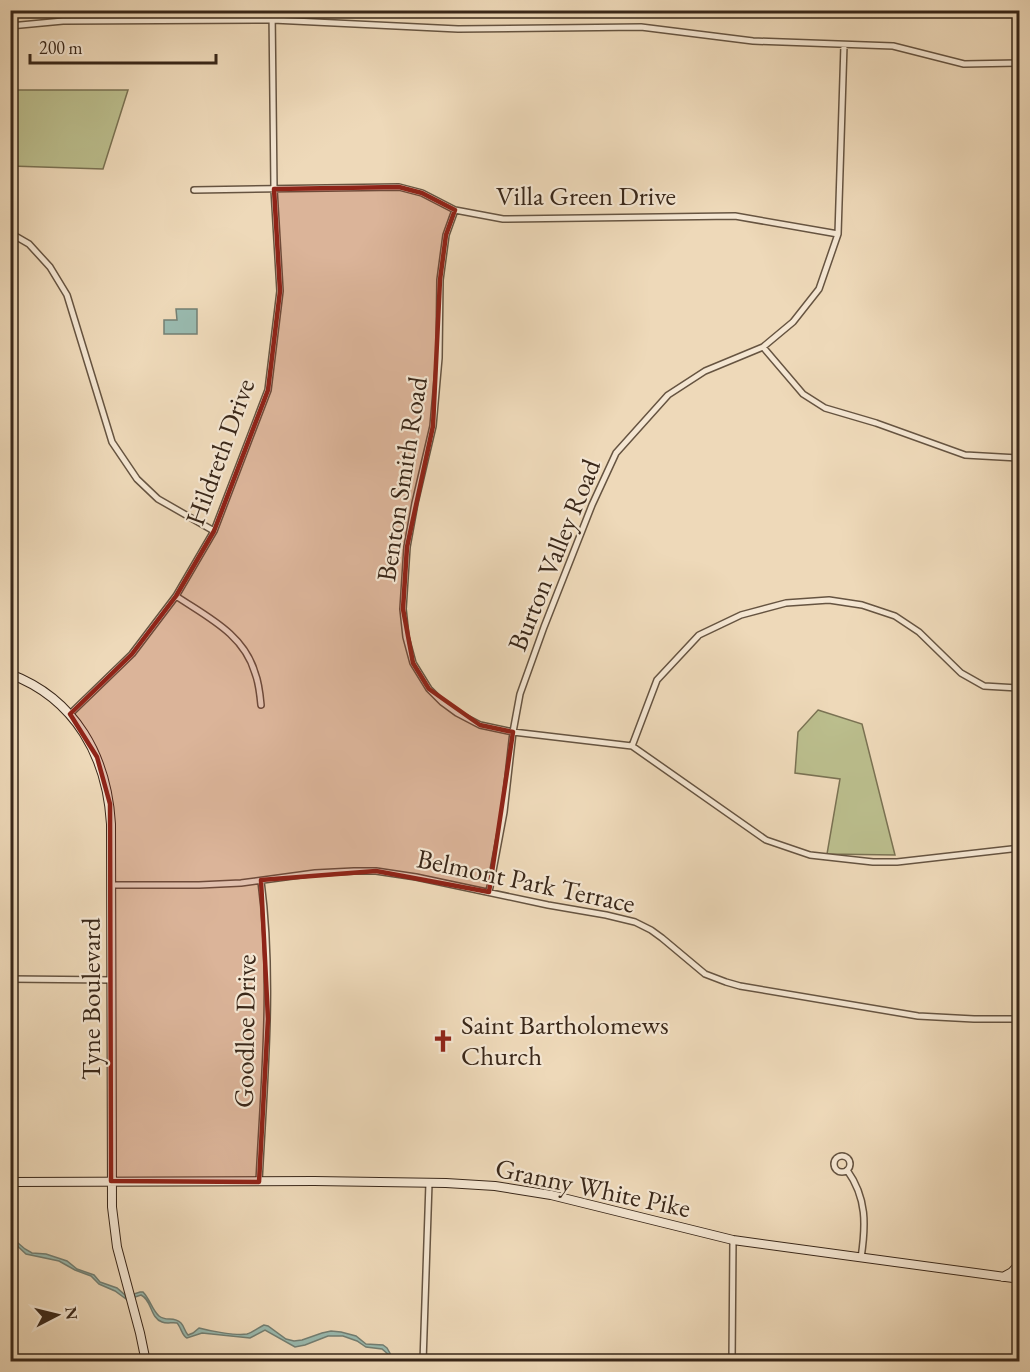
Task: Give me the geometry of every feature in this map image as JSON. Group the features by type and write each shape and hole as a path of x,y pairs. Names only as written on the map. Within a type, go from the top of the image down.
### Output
{"main road":[{"path":"1018,10 1020,110"},
{"name":"Tyne Boulevard","path":"10,674 40,689 70,714 88,739 97,757 107,788 111,820 112,1207 116,1240 146,1362"},
{"name":"Granny White Pike","path":"10,1182 429,1183 522,1189 733,1240 1020,1279"},
{"path":"1003,1276 1012,1272 1020,1263"}],"street":[{"name":"Hildreth Drive","path":"70,714 132,654 176,596 214,531 268,390 280,291 274,189 272,10"},
{"path":"10,26 63,21 273,20 459,29 641,27 753,41 893,46 964,64 1019,63"},
{"name":"Burton Valley Road","path":"489,892 504,812 513,732 520,694 592,505 616,453 668,395 705,371 763,346 793,322 819,289 838,234 844,45"},
{"name":"Villa Green Drive","path":"194,190 399,187 422,193 455,210 503,219 735,216 838,234"},
{"name":"Benton Smith Road","path":"455,210 446,234 440,280 439,358 433,426 408,543 403,609 406,637 413,663 429,689 457,713 480,725 513,732 632,746 766,840 810,855 897,862 1020,848"},
{"path":"12,234 29,244 50,267 67,295 112,442 136,479 158,500 214,531"},
{"path":"763,346 803,394 825,408 876,423 965,455 1020,458"},
{"path":"176,596 223,627 239,643 253,666 261,705"},
{"path":"632,746 657,680 699,635 741,615 786,603 830,600 862,604 895,616 919,632 961,673 984,686 1020,688"},
{"name":"Belmont Park Terrace","path":"111,885 241,884 315,873 376,871 416,877 641,924 662,938 705,974 740,986 911,1015 1020,1019"},
{"name":"Goodloe Drive","path":"260,1182 268,1019 265,915 261,881"},
{"path":"10,979 112,980"},
{"path":"847,1170 855,1184 863,1208 865,1224 861,1258"},
{"path":"423,1362 429,1183"},
{"path":"732,1362 733,1240"}],"highlighted area":[{"path":"399,187 422,193 455,210 446,235 440,280 433,426 407,547 403,609 413,663 429,689 480,725 513,732 489,892 376,871 261,880 268,1019 259,1182 111,1181 110,804 97,757 70,714 132,654 176,596 214,531 268,390 280,291 274,189"}],"green space":[{"path":"11,90 128,90 103,169 11,166"},
{"path":"818,710 862,724 895,855 827,854 840,779 795,773 798,732"}],"water":[{"path":"176,309 197,309 197,334 164,334 164,320 177,320"},
{"path":"11,1237 32,1253 46,1254 67,1261 77,1269 94,1275 100,1282 117,1288 126,1299 99,1284 91,1276 59,1261 26,1254 11,1240"},
{"path":"143,1292 159,1316 178,1321 188,1335 199,1328 230,1334 247,1334 264,1325 286,1339 294,1341 331,1331 341,1332 356,1336 366,1344 383,1345 391,1355 402,1361 396,1361 382,1349 366,1347 343,1336 328,1336 295,1347 265,1330 250,1338 202,1333 187,1338 177,1323 164,1323 158,1320 145,1297 141,1295 135,1297 134,1294"}],"place":[{"name":"Saint Bartholomews Church","path":"443,1041"}]}
